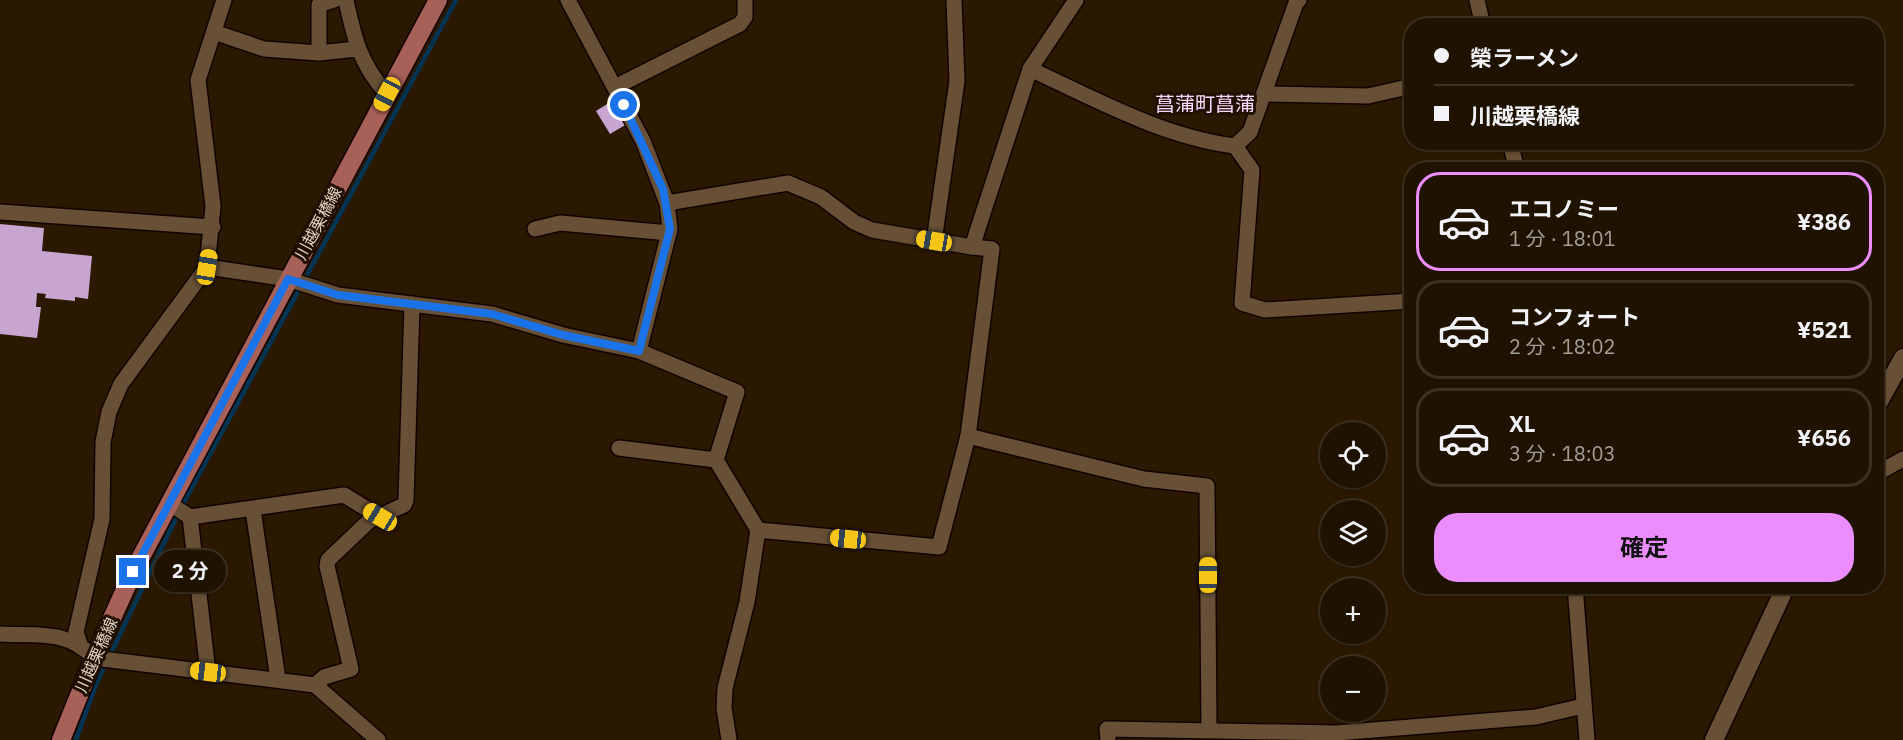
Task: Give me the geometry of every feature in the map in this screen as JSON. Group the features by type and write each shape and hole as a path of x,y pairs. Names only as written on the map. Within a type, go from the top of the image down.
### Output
{"main road":[{"name":"川越栗橋線","path":"61,740 93,658 169,503 438,0"}],"street":[{"path":"224,0 198,80 213,227 207,267 121,384 109,411 103,442 102,519 76,632 80,644 93,658 315,685 378,740"},
{"path":"319,53 319,6 334,0"},
{"path":"346,0 357,49 375,80 387,94"},
{"path":"567,0 643,141 667,203 669,233 639,351"},
{"path":"615,87 740,24 745,17 745,0"},
{"path":"934,241 957,81 954,0"},
{"path":"972,247 1030,69 1076,0"},
{"path":"1030,69 1137,119 1213,144 1235,146 1250,132 1299,0"},
{"path":"1477,0 1481,18"},
{"path":"214,32 264,49 319,53 357,49"},
{"path":"1264,94 1368,96 1404,88"},
{"path":"1235,146 1252,170 1242,303 1265,310 1404,301"},
{"path":"667,203 788,183 821,196 854,222 872,230 992,249 968,436 939,547 758,530"},
{"path":"0,212 213,227"},
{"path":"535,229 560,223 669,233"},
{"path":"207,267 288,279 338,295 492,314 563,335 639,351 737,392 716,460 758,530 747,602 724,688 724,708 729,740"},
{"path":"315,685 324,677 351,669 327,566 328,560 369,521 404,505 406,500 412,304"},
{"path":"1884,392 1903,358"},
{"path":"968,436 1144,479 1207,486 1209,729"},
{"path":"619,448 716,460"},
{"path":"1884,470 1903,459"},
{"path":"169,503 190,517 253,510 344,495 380,517"},
{"path":"253,510 278,680"},
{"path":"190,517 208,672"},
{"path":"1576,594 1587,740"},
{"path":"1714,740 1782,594"},
{"path":"0,634 63,637 80,644"},
{"path":"1108,740 1107,729 1336,733 1536,717 1583,706"}],"building":[{"path":"612,101 627,124 610,134 596,111"},
{"path":"0,224 44,228 42,251 92,256 88,299 75,297 75,301 45,298 46,294 37,293 36,307 41,307 37,338 0,334"}],"waterway":[{"path":"182,506 456,0"},
{"path":"76,740 97,682 178,514"}],"district":[{"name":"菖蒲町菖蒲","path":"1205,104"}],"route":[{"path":"133,572 288,279 338,295 492,314 563,335 639,351 670,229 663,189 643,141 624,105"}]}
